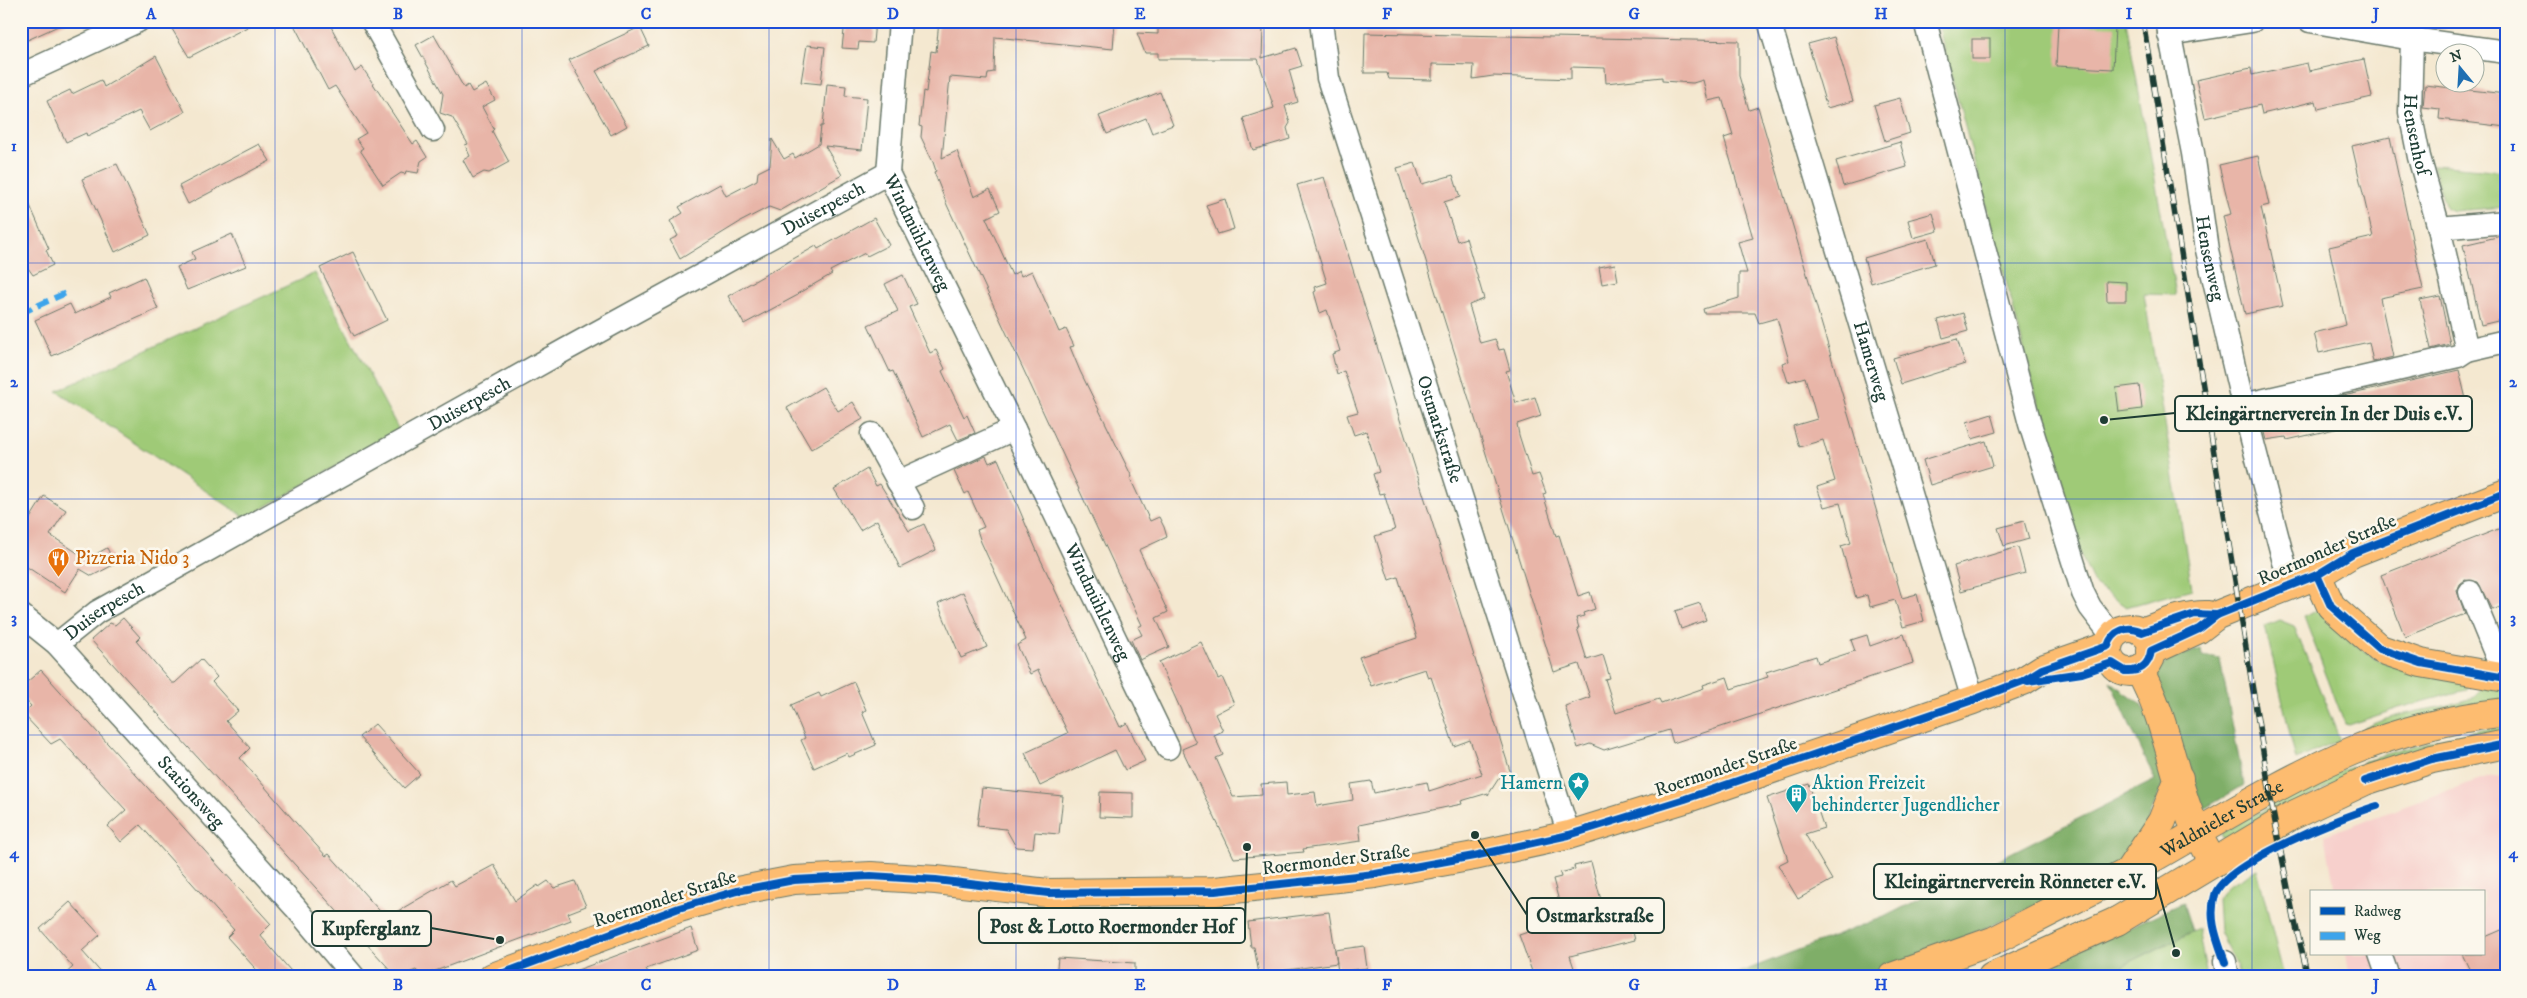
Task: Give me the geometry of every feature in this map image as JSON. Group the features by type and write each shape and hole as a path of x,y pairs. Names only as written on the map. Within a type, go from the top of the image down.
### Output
{"main road":[{"name":"Roermonder Straße","path":"2111,649 2125,672 2144,651 2196,614 2217,615 2317,574 2353,553 2506,493"},
{"path":"2317,574 2331,606 2380,649 2421,663 2505,678"},
{"name":"Roermonder Straße","path":"493,977 679,908 737,890 794,880 870,876 936,880 1048,893 1215,892 1375,874 1569,835 1685,799 2023,681 2082,673 2111,649 2118,632 2130,628 2144,651"},
{"path":"2144,651 2154,695 2197,834 2213,862"},
{"name":"Waldnieler Straße","path":"1892,977 1993,942 2128,872 2352,751 2446,722 2506,712"},
{"name":"Waldnieler Straße","path":"1992,977 2117,921 2292,816 2365,781 2432,759 2506,744"},
{"path":"2128,872 2162,821 2179,778"}],"street":[{"path":"21,75 138,21"},
{"path":"372,21 433,130"},
{"name":"Windmühlenweg","path":"900,21 888,173 1168,748"},
{"name":"Ostmarkstraße","path":"1321,21 1328,78 1569,835"},
{"name":"Hamerweg","path":"1769,21 1973,700"},
{"path":"1925,21 2030,424 2083,593 2111,649"},
{"name":"Hensenweg","path":"2252,21 2168,27 2193,153 2208,250 2243,405 2284,562"},
{"path":"2310,21 2367,26 2412,39 2506,52"},
{"name":"Hensenhof","path":"2412,39 2410,112 2418,157 2439,228 2467,350"},
{"name":"Duiserpesch","path":"57,644 105,607 565,350 888,173"},
{"path":"2439,228 2506,222"},
{"path":"2243,405 2458,356 2467,350 2506,341"},
{"path":"898,482 1014,429"},
{"path":"872,434 913,508"},
{"path":"2470,592 2505,678"},
{"name":"Stationsweg","path":"25,625 57,644 295,907 354,977"},
{"path":"2381,956 2388,977"}],"shaded area":[{"path":"2506,776 2506,977 2350,977 2346,956 2484,956 2484,890 2335,890 2325,835 2486,777"}],"green space":[{"path":"1937,21 2126,21 2176,295 2144,294 2192,589 2126,607 2094,584 2076,545"},
{"path":"2433,165 2506,171 2506,207 2453,211 2446,208"},
{"path":"315,273 399,430 246,518 57,391"},
{"path":"2320,608 2346,638 2379,661 2469,685 2466,690 2399,708 2349,725 2345,724 2304,617"},
{"path":"2279,620 2294,626 2340,740 2296,760 2265,626"},
{"path":"2201,649 2202,656 2220,659 2244,785 2197,813 2151,673 2176,657"},
{"path":"2110,681 2139,702 2157,730 2169,768 2140,841 2116,866 2027,910 1871,977 1728,977 1884,917 2155,780"},
{"path":"2481,686 2506,690 2506,700 2354,738 2355,734 2383,720 2474,697 2480,691"},
{"path":"2506,726 2506,733 2365,769 2362,762 2469,732"},
{"path":"2351,767 2354,774 2227,839 2221,836 2222,833 2270,807"},
{"path":"2257,869 2284,977 2239,977 2236,964 2219,932 2217,899 2229,885"},
{"path":"2183,903 2192,931 2100,977 2016,977"},
{"path":"2198,929 2207,977 2100,977"}],"building":[{"path":"21,21 69,21 21,43"},
{"path":"187,21 259,21 189,57 172,29"},
{"path":"292,21 328,21 355,72 362,67 413,144 417,141 427,157 421,161 418,173 406,171 405,174 401,173 383,185 360,150 363,148 356,139 366,133 335,86 328,90"},
{"path":"845,21 875,21 873,43 859,42 858,49 842,48"},
{"path":"939,21 1115,21 1113,49 995,37 994,72 988,73 987,80 950,77 942,158 957,151 974,197 990,189 1000,211 986,218 1012,275 1019,271 1021,276 1032,271 1059,332 1066,329 1074,346 1070,347 1080,371 1132,477 1130,478 1150,521 1159,517 1164,527 1167,537 1139,550 1168,612 1156,618 1169,647 1140,660 1131,640 1142,635 1138,627 1142,625 947,205 934,172 936,171 933,162 921,137 922,127 919,126 923,91 926,92 931,51 936,52"},
{"path":"1158,21 1211,21 1211,26 1263,28 1262,58 1296,48 1302,66 1289,70 1298,102 1285,106 1290,123 1287,128 1290,139 1253,150 1243,118 1274,108 1258,59 1158,59 1158,53 1145,53 1137,33 1158,34"},
{"path":"2058,24 2115,27 2113,69 2056,66"},
{"path":"640,27 649,46 596,71 627,126 611,135 569,60"},
{"path":"1365,33 1739,41 1739,76 1749,110 1758,107 1902,598 1917,594 1924,621 1903,627 1895,600 1870,607 1867,595 1856,598 1841,546 1851,543 1840,503 1824,507 1817,487 1835,481 1823,440 1799,447 1796,437 1793,426 1817,419 1805,377 1788,382 1782,363 1789,361 1777,318 1759,323 1755,313 1704,313 1703,309 1739,298 1739,273 1747,273 1738,242 1753,238 1724,138 1733,135 1722,98 1708,101 1703,80 1693,83 1662,81 1662,77 1606,83 1605,68 1571,67 1571,79 1493,76 1473,79 1474,65 1432,64 1432,80 1389,79 1387,73 1364,73"},
{"path":"434,35 464,88 468,85 472,92 486,84 495,100 482,107 494,129 492,131 509,162 489,173 484,172 473,178 463,160 470,156 465,145 468,144 452,117 440,113 443,94 416,45"},
{"path":"1834,37 1853,101 1827,108 1808,44"},
{"path":"1972,39 1990,39 1990,59 1972,59"},
{"path":"807,45 825,47 821,84 801,82"},
{"path":"156,56 185,112 150,131 139,111 87,136 86,133 66,142 47,101 70,90 72,94 101,80 104,87"},
{"path":"2364,59 2372,97 2318,109 2316,101 2262,114 2260,105 2205,118 2196,80 2251,68 2252,75 2307,63 2309,71"},
{"path":"827,84 846,86 845,96 867,98 862,150 825,146 842,175 780,211 769,207 740,222 680,259 670,240 678,236 670,221 683,213 679,207 720,184 726,196 757,180 758,172 770,166 772,139 784,159 793,154 795,158 819,144 821,126 823,126"},
{"path":"2425,85 2434,86 2434,92 2484,92 2506,94 2506,127 2439,119 2440,109 2423,107"},
{"path":"1160,92 1173,125 1152,133 1146,118 1107,134 1099,116"},
{"path":"1900,98 1910,133 1885,141 1874,105"},
{"path":"2390,137 2423,289 2380,298 2393,357 2373,362 2369,342 2319,353 2314,333 2346,325 2329,247 2373,237 2352,146"},
{"path":"1900,142 1907,167 1843,186 1836,161"},
{"path":"259,144 270,161 188,204 179,186"},
{"path":"2258,156 2269,205 2261,207 2283,306 2245,314 2223,216 2231,214 2219,165"},
{"path":"1415,163 1422,184 1453,175 1460,197 1444,202 1457,241 1466,238 1484,299 1469,305 1480,343 1495,339 1499,350 1504,349 1510,370 1506,371 1516,403 1535,397 1541,416 1517,424 1519,435 1532,476 1539,474 1546,493 1543,494 1556,536 1559,535 1578,596 1590,592 1595,609 1583,613 1584,616 1576,618 1579,628 1577,628 1587,660 1603,655 1610,678 1605,679 1616,713 1659,699 1661,703 1704,688 1703,685 1727,677 1731,689 1768,677 1766,672 1816,656 1818,663 1855,651 1851,640 1867,635 1870,646 1904,634 1913,663 1673,743 1669,730 1604,750 1590,744 1578,748 1565,706 1590,697 1579,664 1554,672 1397,168"},
{"path":"117,164 150,235 115,252 82,179"},
{"path":"1324,177 1511,774 1499,778 1488,795 1488,793 1461,801 1462,804 1359,825 1361,841 1303,849 1304,852 1234,858 1182,749 1196,743 1159,662 1201,642 1218,679 1222,677 1234,704 1215,714 1223,731 1214,735 1223,755 1216,758 1233,797 1262,795 1261,784 1286,782 1287,795 1315,792 1317,806 1353,800 1351,784 1371,781 1374,793 1427,782 1429,791 1482,774 1470,740 1454,746 1431,677 1428,678 1425,669 1371,686 1359,657 1417,638 1398,577 1389,580 1375,536 1395,530 1384,493 1379,494 1373,474 1379,472 1366,431 1354,435 1347,415 1358,412 1344,371 1337,374 1332,354 1340,351 1327,310 1320,313 1314,292 1316,291 1315,287 1327,283 1297,185"},
{"path":"21,185 49,249 46,250 53,265 33,275 21,258"},
{"path":"1225,199 1234,229 1218,234 1206,205"},
{"path":"1933,213 1938,231 1913,238 1908,220"},
{"path":"874,218 889,245 867,256 865,253 830,271 832,274 798,295 744,324 728,296 816,246 818,249"},
{"path":"232,234 246,266 187,290 177,267 195,259 192,252"},
{"path":"2501,236 2506,257 2506,319 2481,325 2463,245"},
{"path":"1928,239 1935,264 1871,283 1864,258"},
{"path":"353,252 387,320 354,336 320,268"},
{"path":"1615,264 1618,281 1602,284 1599,267"},
{"path":"903,275 917,304 909,307 930,353 936,350 945,369 942,371 964,417 967,415 975,433 958,440 950,424 923,437 893,371 890,372 868,325 898,311 885,284"},
{"path":"144,277 158,309 52,356 35,320 70,304 75,314 111,297 109,293"},
{"path":"2106,281 2126,282 2126,301 2107,301"},
{"path":"2440,296 2450,344 2431,349 2420,300"},
{"path":"1963,313 1968,331 1943,338 1938,320"},
{"path":"1957,339 1965,364 1901,384 1893,358"},
{"path":"2459,370 2466,399 2287,440 2286,437 2266,440 2261,421 2269,419 2268,413"},
{"path":"2139,385 2142,409 2119,412 2116,388"},
{"path":"823,387 838,411 853,402 863,419 811,449 787,408"},
{"path":"1992,414 1997,432 1972,439 1967,422"},
{"path":"1986,441 1993,466 1930,485 1923,460"},
{"path":"986,456 989,463 998,459 1039,556 1120,727 1127,723 1145,761 1125,770 1115,750 1040,786 1025,753 1068,733 1038,670 1030,674 1017,645 1026,640 981,542 977,530 984,527 968,492 965,494 954,471"},
{"path":"867,469 876,486 880,484 909,531 924,524 936,550 900,568 877,520 860,530 834,489"},
{"path":"44,496 66,510 50,535 87,559 107,548 115,564 92,576 80,569 65,592 21,563 21,515 29,520"},
{"path":"2024,521 2029,539 2004,546 1998,528"},
{"path":"2506,526 2506,605 2492,610 2478,582 2465,580 2460,584 2457,591 2465,614 2405,637 2381,575"},
{"path":"2018,547 2025,573 1961,591 1954,566"},
{"path":"963,592 987,647 961,658 938,604"},
{"path":"1700,603 1706,620 1681,629 1675,611"},
{"path":"123,618 140,637 136,641 172,683 175,683 201,659 217,677 212,682 238,711 226,721 250,748 240,758 326,856 329,854 386,918 451,880 455,886 494,865 515,901 538,885 539,887 548,881 554,888 575,881 586,906 568,913 571,920 422,976 416,970 401,976 394,974 91,640 110,623 115,625"},
{"path":"41,670 271,924 260,935 296,977 263,977 227,937 234,930 140,825 121,842 108,826 126,810 60,739 51,744 23,714 31,706 21,695 21,687"},
{"path":"854,682 866,710 862,712 876,745 849,757 847,753 814,768 801,740 805,738 791,705 819,693 821,697"},
{"path":"375,724 420,774 404,788 359,737"},
{"path":"1809,784 1824,828 1805,834 1832,880 1798,899 1778,865 1788,860 1767,798"},
{"path":"982,788 1063,796 1059,834 1035,832 1033,848 1016,847 1006,829 977,826"},
{"path":"1100,792 1133,793 1133,818 1099,817"},
{"path":"1591,862 1606,919 1628,913 1635,940 1570,956 1577,977 1534,977 1519,935 1564,920 1553,879 1561,877 1560,873 1575,869 1574,866"},
{"path":"70,902 100,935 82,951 105,977 62,977 73,967 40,929"},
{"path":"1329,912 1337,963 1259,974 1254,947 1251,947 1248,922"},
{"path":"691,928 698,950 646,969 651,977 564,977 564,975"},
{"path":"2506,928 2506,977 2473,977 2463,956 2484,956 2484,938"},
{"path":"1364,946 1367,968 1338,972 1335,950"},
{"path":"1058,958 1135,963 1135,977 1056,977"}],"railway":[{"path":"2143,21 2273,812 2308,977"}],"marked path":[{"path":"21,313 68,292"}],"cycle path":[{"path":"2028,681 2082,673 2112,663 2125,671 2139,669 2146,664 2151,651 2199,629 2217,615 2317,575 2353,553 2506,493"},
{"path":"2317,575 2331,606 2380,649 2421,663 2506,678"},
{"path":"493,977 679,908 737,891 794,880 871,876 936,880 1048,893 1215,891 1375,874 1474,856 1569,835 1685,799 1973,700 2023,681 2042,669 2108,646 2113,636 2122,630 2131,629 2142,632 2195,614 2217,615"},
{"path":"2365,781 2432,759 2506,744"},
{"path":"2225,962 2214,929 2212,912 2215,895 2223,883 2239,869 2287,842 2340,819 2377,806"}],"place":[{"name":"Kleingärtnerverein In der Duis e.V.","path":"2104,420"},
{"name":"Pizzeria Nido 3","path":"59,577"},
{"name":"Hamern","path":"1579,802"},
{"name":"Aktion Freizeit behinderter Jugendlicher","path":"1796,813"},
{"name":"Ostmarkstraße","path":"1475,835"},
{"name":"Post & Lotto Roermonder Hof","path":"1247,847"},
{"name":"Kupferglanz","path":"500,940"},
{"name":"Kleingärtnerverein Rönneter e.V.","path":"2176,953"}]}
